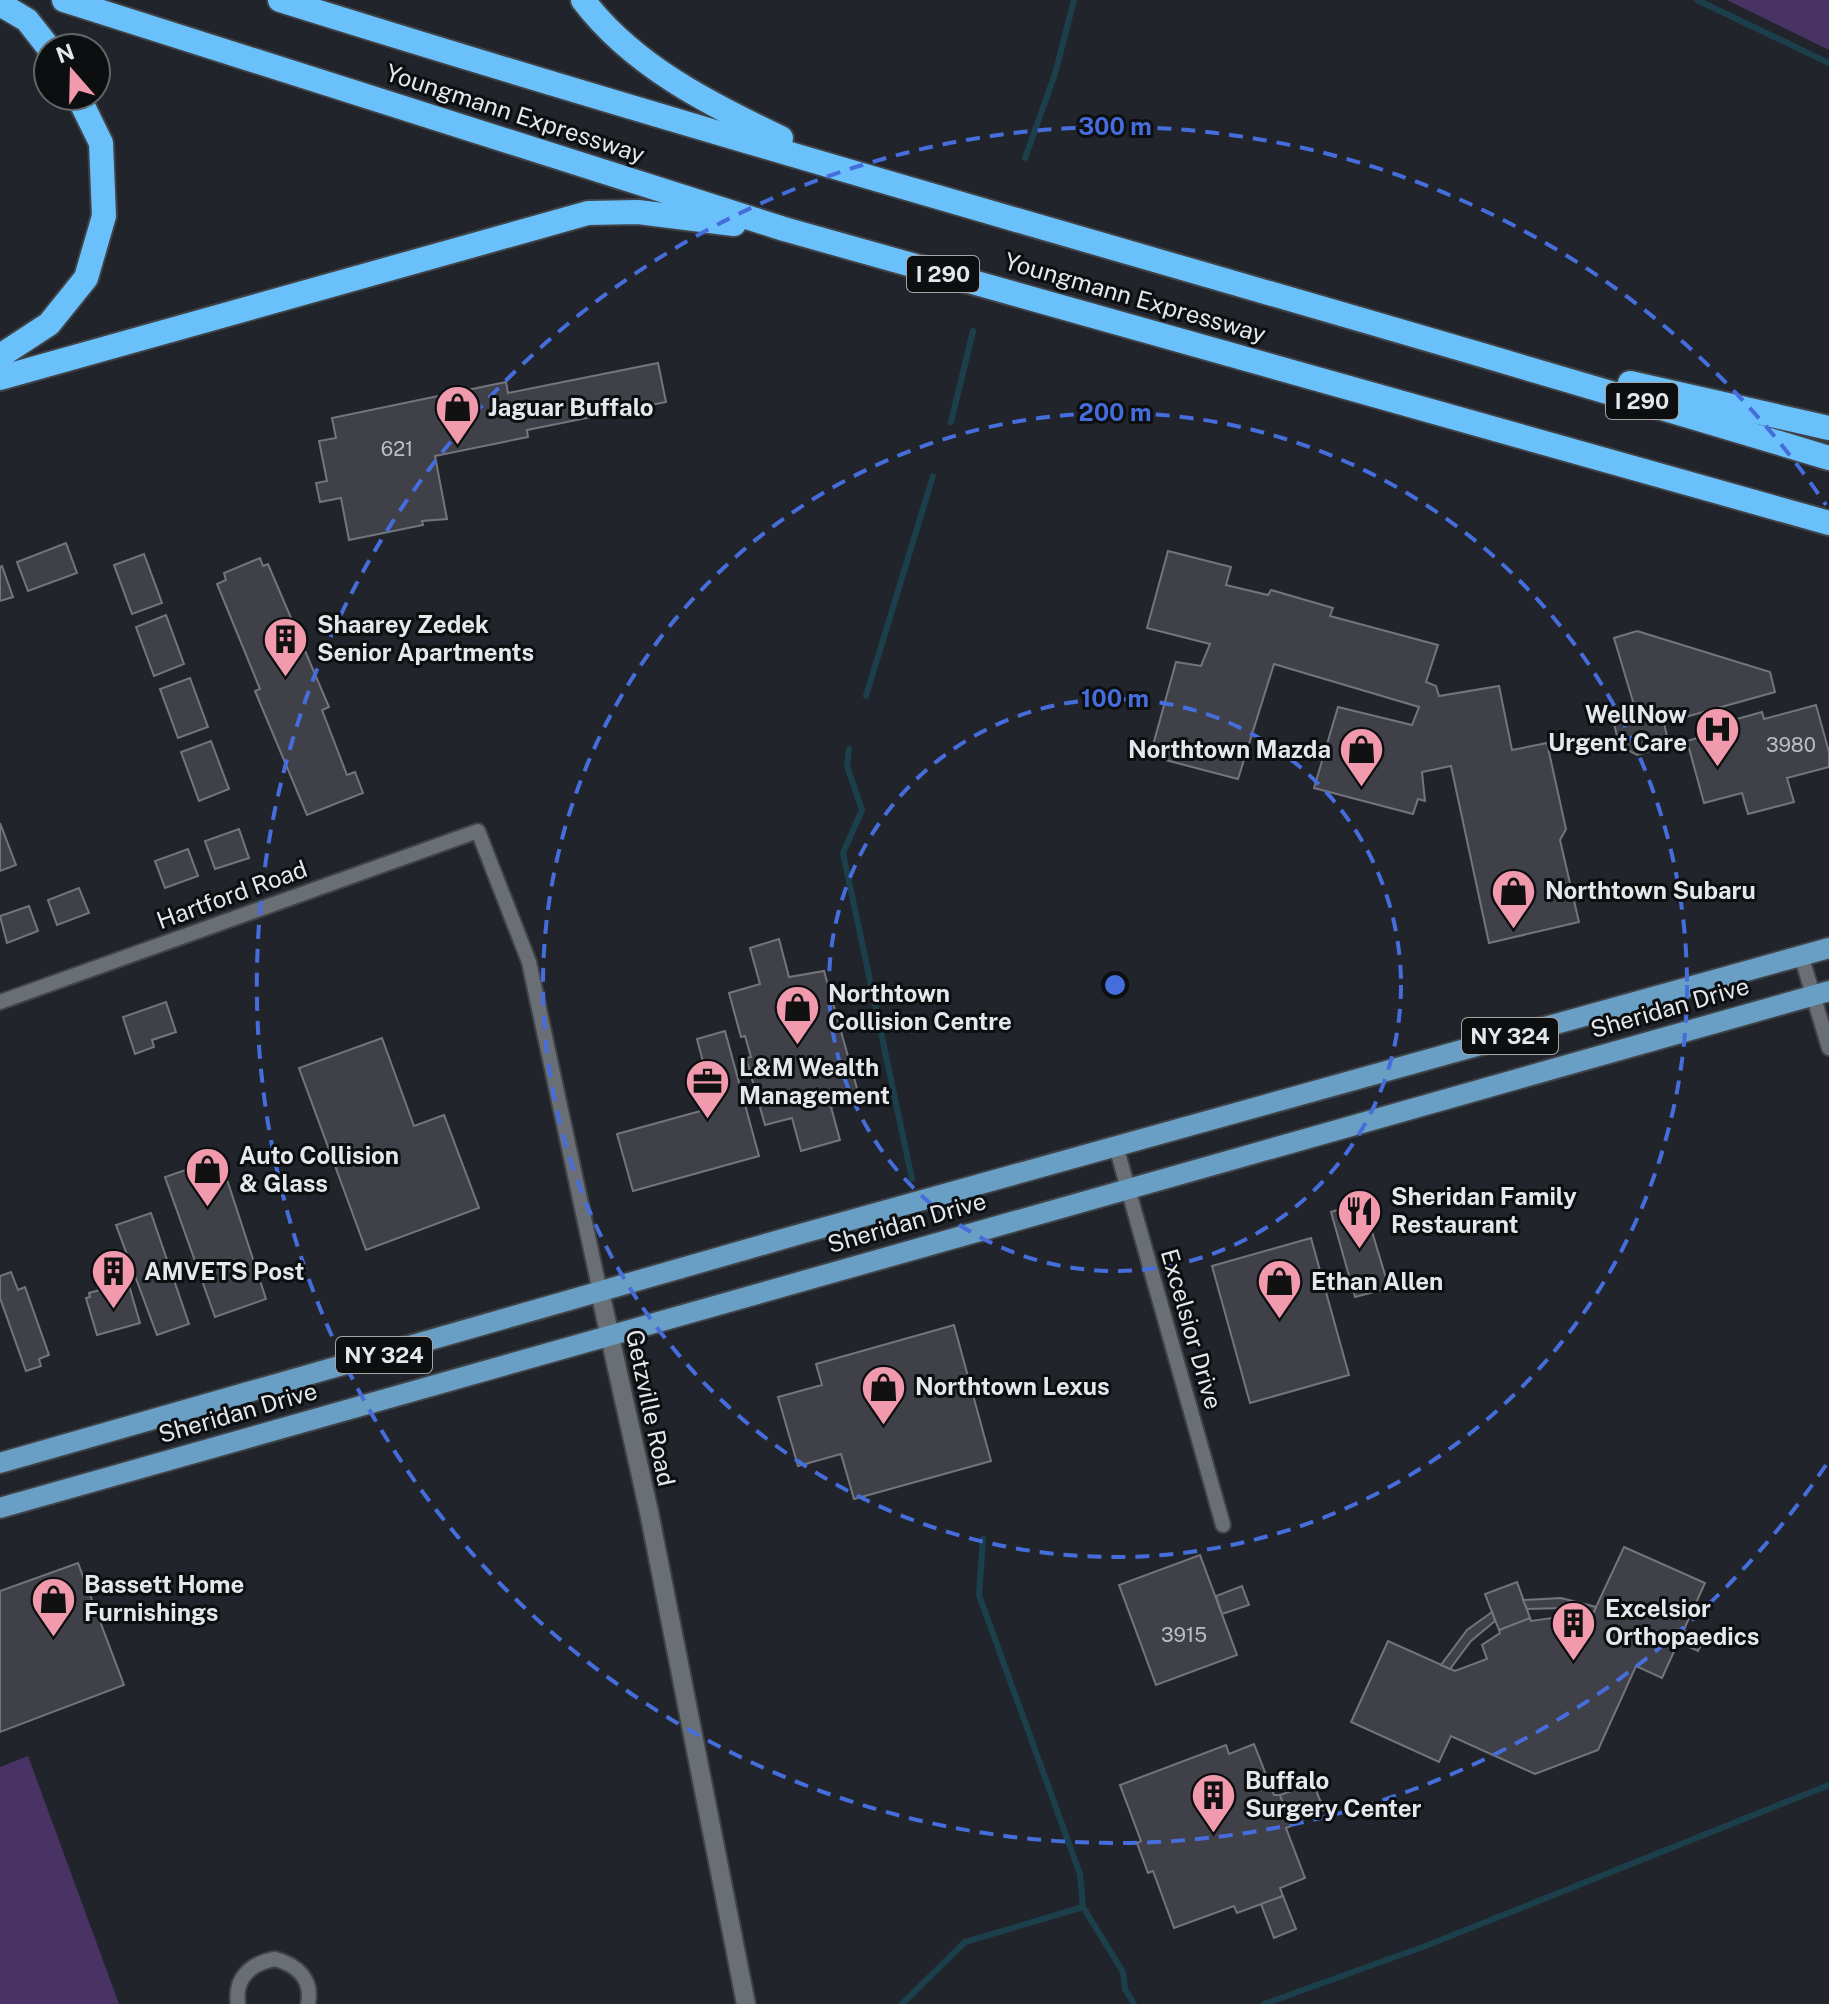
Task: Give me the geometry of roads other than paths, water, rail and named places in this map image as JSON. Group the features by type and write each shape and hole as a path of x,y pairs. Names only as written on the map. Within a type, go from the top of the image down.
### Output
{"highway":[{"name":"Youngmann Expressway","path":"64,0 784,229 1829,523"},
{"name":"Youngmann Expressway","path":"280,0 852,172 1456,345 1829,458"},
{"path":"583,0 630,50 720,109 852,172"},
{"path":"0,4 27,20 36,32"},
{"path":"0,356 49,324 86,278 104,216 104,201 101,143 86,112"},
{"path":"0,378 588,213 638,212 784,229"},
{"path":"1456,345 1829,428"}],"main road":[{"name":"Sheridan Drive","path":"0,1463 1116,1146 1829,948"},
{"name":"Sheridan Drive","path":"0,1508 609,1333 1820,993"}],"street":[{"name":"Hartford Road","path":"0,1002 478,831"},
{"name":"Getzville Road","path":"478,831 529,962 609,1333 746,2004"},
{"path":"1801,955 1820,993 1829,1048"},
{"name":"Excelsior Drive","path":"1116,1146 1223,1525"},
{"path":"238,2004 240,1980 248,1969 275,1959 301,1972 308,1984 308,2004"}],"waterway":[{"path":"1025,158 1055,74 1074,0"},
{"path":"1697,0 1829,63"},
{"path":"951,422 973,331"},
{"path":"866,696 933,476"},
{"path":"849,749 847,766 862,810 843,853 912,1179"},
{"path":"983,1539 979,1595 1080,1874 1083,1907 1123,1972 1125,1989 1134,2004"},
{"path":"1264,2004 1428,1945 1829,1785"},
{"path":"902,2004 965,1942 1083,1907"}],"place":[{"name":"Jaguar Buffalo","path":"457,447"},
{"name":"Shaarey Zedek Senior Apartments","path":"286,678"},
{"name":"WellNow Urgent Care","path":"1718,768"},
{"name":"Northtown Mazda","path":"1362,789"},
{"name":"Northtown Subaru","path":"1514,930"},
{"name":"Northtown Collision Centre","path":"797,1047"},
{"name":"L&M Wealth Management","path":"708,1121"},
{"name":"Auto Collision & Glass","path":"208,1209"},
{"name":"Sheridan Family Restaurant","path":"1360,1250"},
{"name":"AMVETS Post","path":"113,1311"},
{"name":"Ethan Allen","path":"1280,1321"},
{"name":"Northtown Lexus","path":"884,1426"},
{"name":"Bassett Home Furnishings","path":"53,1638"},
{"name":"Excelsior Orthopaedics","path":"1574,1662"},
{"name":"Buffalo Surgery Center","path":"1214,1834"}]}
